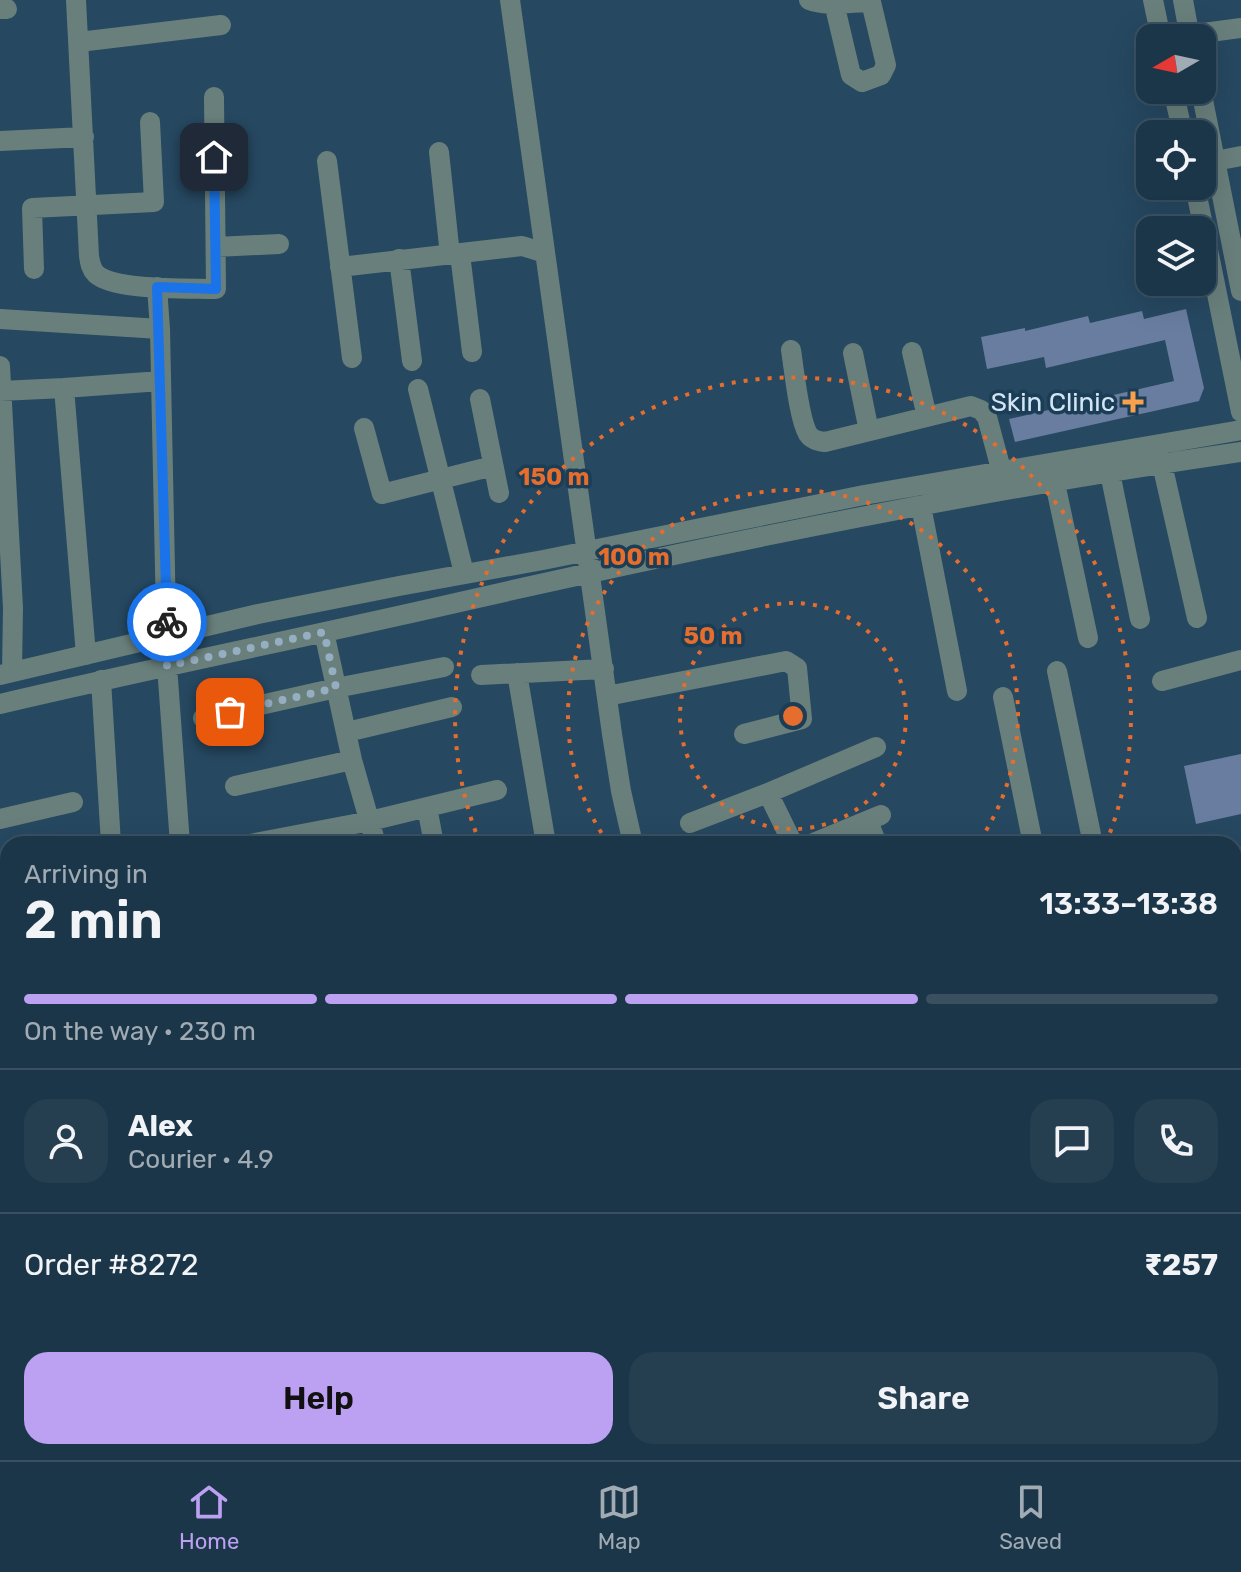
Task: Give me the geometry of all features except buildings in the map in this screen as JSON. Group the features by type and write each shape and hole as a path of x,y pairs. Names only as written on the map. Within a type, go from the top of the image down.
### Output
{"street":[{"path":"76,0 89,256 91,267 97,275 123,284 216,289 214,97"},
{"path":"510,0 629,836"},
{"path":"809,0 834,3"},
{"path":"1153,0 1160,24"},
{"path":"1183,0 1188,24"},
{"path":"79,42 221,25"},
{"path":"1216,32 1241,28"},
{"path":"34,269 32,208 154,202 150,122"},
{"path":"0,141 84,137"},
{"path":"439,152 472,352"},
{"path":"1216,161 1241,156"},
{"path":"327,161 352,358"},
{"path":"1216,165 1236,241 1241,290"},
{"path":"1198,200 1241,412"},
{"path":"216,247 279,244"},
{"path":"340,267 522,246 545,253"},
{"path":"399,259 412,361"},
{"path":"157,287 167,666 179,836"},
{"path":"0,319 160,329"},
{"path":"791,350 808,433 815,441 825,442 971,406 987,417 1007,491"},
{"path":"912,352 927,417"},
{"path":"853,353 869,431"},
{"path":"0,366 6,674 258,614 464,573 864,495 1241,430"},
{"path":"1,391 161,381"},
{"path":"64,388 86,655"},
{"path":"418,389 464,573"},
{"path":"480,399 499,493"},
{"path":"364,428 382,494 493,466"},
{"path":"0,704 589,572 921,506 1241,452"},
{"path":"1162,464 1197,618"},
{"path":"1110,473 1140,619"},
{"path":"1055,483 1088,638"},
{"path":"921,506 957,691"},
{"path":"324,632 352,760 374,836"},
{"path":"1162,681 1241,660"},
{"path":"607,696 786,661 792,663 797,668 802,719 744,734"},
{"path":"203,718 444,667"},
{"path":"481,675 604,669"},
{"path":"1057,671 1091,836"},
{"path":"517,673 545,836"},
{"path":"101,680 111,836"},
{"path":"1003,697 1031,836"},
{"path":"347,732 452,707"},
{"path":"690,823 876,747"},
{"path":"235,786 352,760"},
{"path":"292,836 370,821 497,790"},
{"path":"768,793 789,836"},
{"path":"0,819 73,802"},
{"path":"427,807 432,836"},
{"path":"830,836 874,818 876,836"}],"way so far":[{"path":"167,622 167,666 324,632 336,688 230,712"}],"place":[{"name":"Skin Clinic","path":"1133,402"}],"route":[{"path":"167,622 157,287 216,289 214,157"}]}
